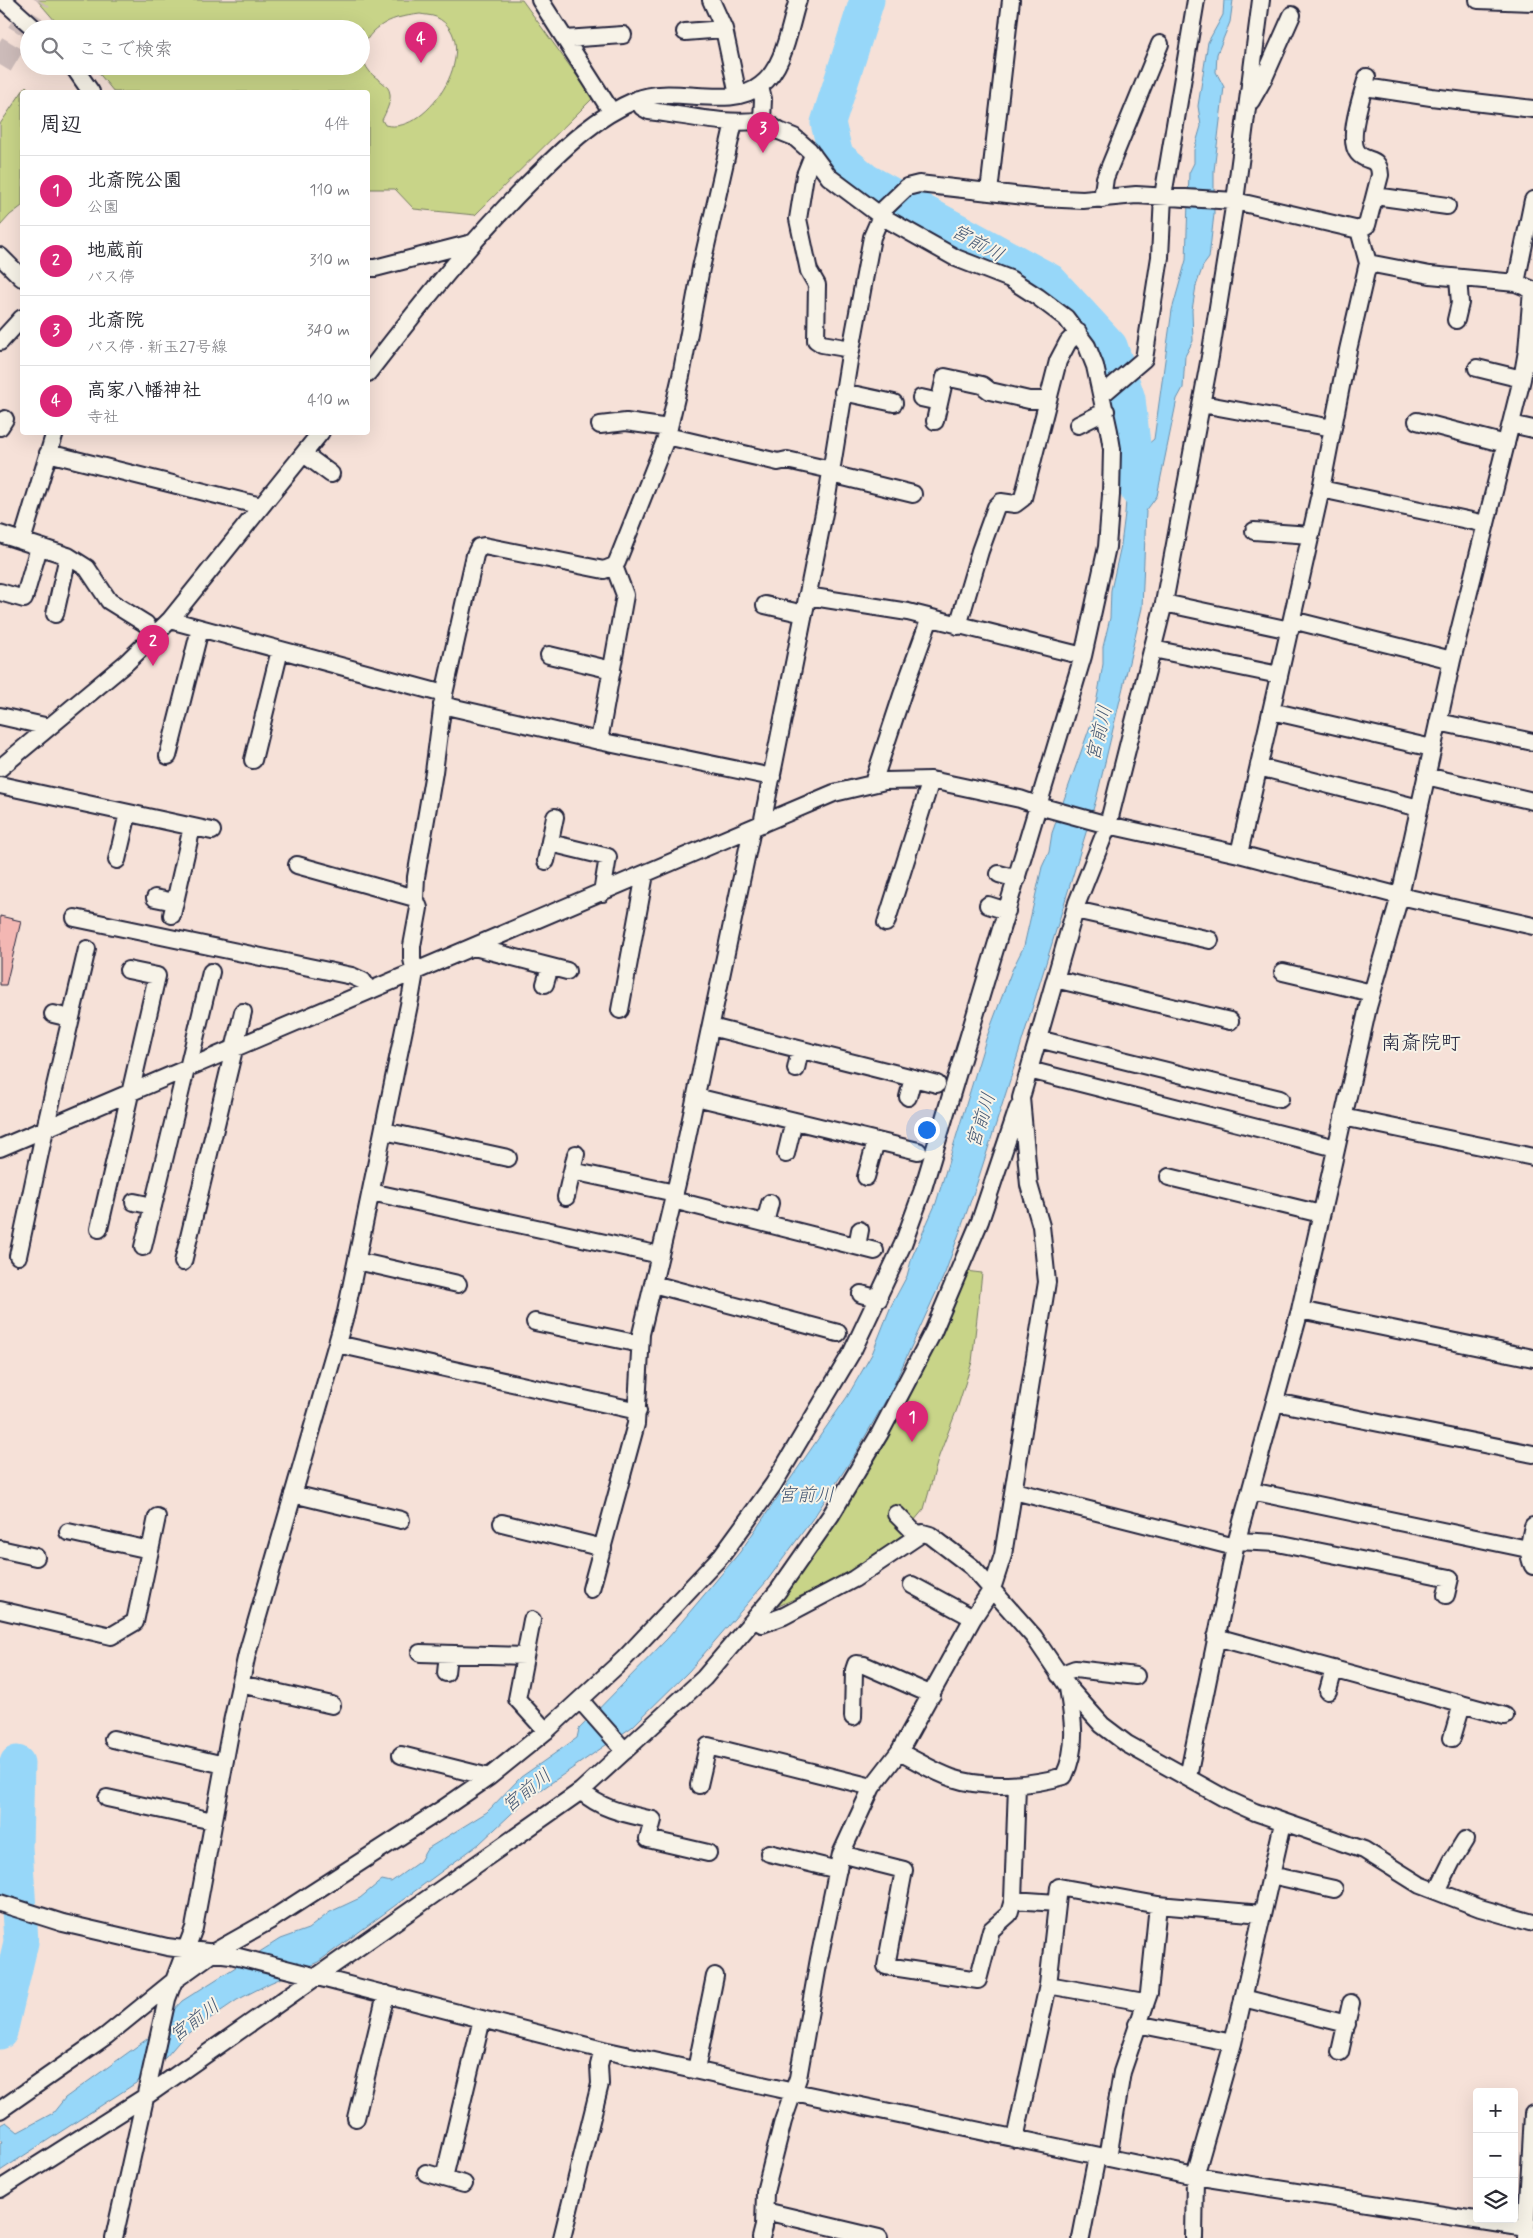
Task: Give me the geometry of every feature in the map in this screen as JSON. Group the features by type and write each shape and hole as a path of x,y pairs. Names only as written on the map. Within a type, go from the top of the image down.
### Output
{"street":[{"path":"3,0 25,20"},
{"path":"540,0 611,111"},
{"path":"711,0 724,29 738,95"},
{"path":"370,371 472,244 510,202 570,142 611,111 638,99 665,94 738,95 760,87 772,76 781,55 798,0"},
{"path":"989,192 1012,0"},
{"path":"1106,391 1144,359 1196,0"},
{"path":"0,2189 146,2090 309,1974 581,1791 622,1748 704,1678 778,1591 831,1515 880,1433 932,1332 980,1221 1021,1098 1075,910 1104,824 1153,649 1164,603 1202,404 1231,200 1247,108 1261,0"},
{"path":"1478,0 1533,2"},
{"path":"1247,108 1264,78 1292,15"},
{"path":"685,32 724,29"},
{"path":"565,39 623,35"},
{"path":"1102,199 1105,178 1160,44"},
{"path":"79,75 89,90"},
{"path":"591,1589 629,1455 638,1411 640,1344 757,827 772,776 831,472 843,392 872,237 883,213 907,187 919,184 1041,198 1102,199 1136,195 1231,200 1359,230 1367,225 1380,167 1375,161 1364,158 1357,152 1354,142 1355,124 1366,82 1533,109"},
{"path":"760,87 764,99 762,120"},
{"path":"0,2110 106,2036 174,1980 214,1952 269,1921 489,1777 582,1703 722,1555 773,1485 822,1405 879,1299 903,1244 922,1192 1017,879 1043,807 1083,656 1107,547 1110,520 1112,449 1106,411 1106,391 1087,346 1078,332 1055,309 1010,279 956,258 883,213 829,177 813,155 794,137 779,131 762,120 734,122 649,111 642,106 638,99"},
{"path":"114,2238 167,1999 196,1919 240,1684 274,1557 337,1344 357,1262 415,972 412,959 419,908 416,898 416,877 434,772 443,700 475,555 479,548 484,546 604,570 614,566 622,554 668,432 681,376 701,268 734,122"},
{"path":"813,155 805,175 798,209 798,219 806,261 817,285 816,340 822,344 851,349"},
{"path":"1374,196 1447,206"},
{"path":"1516,283 1533,200"},
{"path":"1239,854 1311,535 1348,350 1368,263 1359,230"},
{"path":"370,268 472,244"},
{"path":"0,256 20,276"},
{"path":"1188,1777 1236,1544 1300,1310 1372,993 1400,896 1452,660 1522,379 1527,351 1533,290 1516,283 1430,275 1368,263"},
{"path":"1456,320 1460,303 1458,278"},
{"path":"0,342 20,320"},
{"path":"958,626 980,551 996,507 1001,502 1015,504 1023,498 1062,351 1078,332"},
{"path":"1477,368 1522,379"},
{"path":"935,420 945,377 982,384 990,391 1029,400 1048,400"},
{"path":"843,392 894,403"},
{"path":"921,398 940,402"},
{"path":"1202,404 1333,428"},
{"path":"1078,424 1106,411"},
{"path":"1417,421 1506,444"},
{"path":"600,425 626,422 778,462 787,460 913,494"},
{"path":"1511,424 1533,429"},
{"path":"22,541 54,435"},
{"path":"0,768 126,663 152,635 170,620 319,435"},
{"path":"48,453 261,506"},
{"path":"304,454 332,474"},
{"path":"1321,489 1486,524"},
{"path":"1254,531 1311,535"},
{"path":"0,534 68,556 87,568 109,601 146,624 152,635"},
{"path":"0,592 24,599 39,547"},
{"path":"55,614 68,556"},
{"path":"599,741 625,595 614,566"},
{"path":"807,596 908,612 1083,656"},
{"path":"1164,603 1291,625 1452,660"},
{"path":"765,605 804,614"},
{"path":"873,783 930,618"},
{"path":"170,620 280,650 443,700 599,741 772,776"},
{"path":"168,756 200,629"},
{"path":"1153,649 1279,675"},
{"path":"254,760 280,650"},
{"path":"549,655 612,670"},
{"path":"1271,711 1432,748"},
{"path":"0,716 48,727"},
{"path":"1438,722 1533,742"},
{"path":"1258,767 1418,808"},
{"path":"1426,776 1533,801"},
{"path":"886,923 931,780"},
{"path":"0,1148 834,793 873,783 931,780 1020,799 1104,824 1239,854 1400,896 1533,926"},
{"path":"0,785 212,831"},
{"path":"117,860 128,813"},
{"path":"546,861 555,817"},
{"path":"155,898 174,909 192,827"},
{"path":"550,842 608,857 602,893"},
{"path":"298,865 416,898"},
{"path":"620,1010 645,874"},
{"path":"999,874 1017,879"},
{"path":"988,905 1007,911"},
{"path":"1075,910 1210,940"},
{"path":"74,918 352,976 363,981 369,991"},
{"path":"474,947 567,971"},
{"path":"18,1256 44,1129 87,949"},
{"path":"546,984 550,967"},
{"path":"98,1229 132,1092 157,976 128,970"},
{"path":"143,1247 211,972"},
{"path":"1283,972 1372,993"},
{"path":"1055,979 1230,1021"},
{"path":"183,1262 243,1012"},
{"path":"53,1014 70,1018"},
{"path":"711,1027 937,1084"},
{"path":"1038,1039 1280,1099"},
{"path":"796,1069 800,1050"},
{"path":"1029,1070 1336,1148"},
{"path":"908,1097 913,1078"},
{"path":"696,1097 918,1151"},
{"path":"761,2238 765,2192 783,2121 798,2078 841,1854 872,1787 899,1752 973,1618 992,1589 1003,1555 1047,1282 1041,1226 1029,1185 1021,1098"},
{"path":"1343,1117 1533,1157"},
{"path":"786,1154 794,1121"},
{"path":"384,1131 508,1158"},
{"path":"866,1177 876,1141"},
{"path":"566,1197 576,1154"},
{"path":"572,1170 875,1251"},
{"path":"1169,1177 1322,1214"},
{"path":"371,1192 660,1255"},
{"path":"134,1202 153,1206"},
{"path":"765,1223 770,1204"},
{"path":"857,1246 860,1230"},
{"path":"357,1262 458,1284"},
{"path":"653,1284 838,1333"},
{"path":"861,1294 879,1299"},
{"path":"1300,1310 1533,1358"},
{"path":"535,1322 640,1344"},
{"path":"337,1344 638,1411"},
{"path":"1275,1402 1533,1454"},
{"path":"1014,1491 1236,1544 1277,1543 1450,1578 1446,1595"},
{"path":"1251,1491 1528,1549"},
{"path":"293,1494 401,1520"},
{"path":"896,1514 918,1536"},
{"path":"0,1610 111,1636 135,1622 157,1517"},
{"path":"502,1523 603,1548"},
{"path":"1533,1526 1528,1549 1529,1558 1533,1566"},
{"path":"68,1532 150,1550"},
{"path":"754,1619 762,1624 784,1616 854,1579 923,1533 939,1540 972,1567 1034,1637 1064,1681 1102,1725 1127,1744 1224,1798 1283,1822 1364,1850 1399,1874 1420,1885 1480,1908 1533,1922"},
{"path":"0,1549 36,1557"},
{"path":"912,1586 973,1618"},
{"path":"532,1620 517,1699 546,1731"},
{"path":"1216,1637 1505,1716"},
{"path":"420,1652 525,1656"},
{"path":"446,1674 448,1654"},
{"path":"853,1717 854,1670 856,1664 864,1665 932,1695"},
{"path":"1064,1681 1075,1669 1136,1676"},
{"path":"1328,1691 1334,1669"},
{"path":"899,1752 951,1778 971,1782 1017,1785 1052,1780 1064,1776 1071,1762 1074,1723 1064,1681"},
{"path":"240,1684 332,1705"},
{"path":"582,1703 622,1748"},
{"path":"1452,1738 1462,1704"},
{"path":"113,1739 224,1765"},
{"path":"699,1785 708,1746 872,1787"},
{"path":"402,1755 489,1777"},
{"path":"841,1854 904,1870 886,1966 978,1980 991,1930 1010,1914 1013,1900 1017,1785"},
{"path":"581,1791 591,1800 610,1810 653,1820 648,1840 708,1853"},
{"path":"107,1798 213,1822"},
{"path":"1194,2238 1195,2176 1232,2044 1283,1822"},
{"path":"1437,1891 1465,1840"},
{"path":"769,1853 838,1870"},
{"path":"1271,1875 1334,1889"},
{"path":"1015,2139 1048,1985 1059,1887 1158,1905 1262,1914"},
{"path":"1013,1900 1057,1903"},
{"path":"4,1904 82,1927 167,1947 231,1955 603,2050 794,2092 1195,2176 1526,2233 1533,2114"},
{"path":"1081,2238 1103,2157 1122,2072 1148,1993 1158,1905"},
{"path":"696,2070 715,1976"},
{"path":"1048,1985 1144,2002"},
{"path":"356,2118 386,1994"},
{"path":"1243,1998 1347,2024"},
{"path":"1340,2052 1352,2003"},
{"path":"444,2178 482,2018"},
{"path":"1137,2024 1232,2044"},
{"path":"562,2238 600,2084 599,2065 603,2050"},
{"path":"426,2173 464,2184"},
{"path":"764,2211 874,2237"}],"green space":[{"path":"37,0 522,0 593,98 475,215 414,209 395,189 370,189 370,90 112,90 100,75 370,75 370,72 385,84 389,90 389,104 382,120 385,125 402,125 419,117 434,102 446,84 454,65 455,46 450,29 436,17 430,15 420,14 388,21 370,36 370,20 54,20"},
{"path":"20,95 20,208 0,226 0,124"},
{"path":"965,1271 982,1273 972,1362 939,1456 924,1509 903,1534 854,1572 774,1608 864,1469"}],"water":[{"name":"宮前川","path":"1224,0 1233,0 1230,22 1217,54 1216,72 1224,87 1214,171 1214,214 1209,258 1203,266 1196,286 1192,310 1193,341 1185,356 1183,388 1177,399 1157,496 1146,511 1142,608 1096,800 976,1186 945,1273 890,1393 855,1454 816,1514 766,1582 689,1671 632,1727 525,1801 479,1844 318,1962 237,2000 184,2036 166,2057 136,2083 0,2171 0,2143 2,2142 0,2139 0,2125 6,2122 18,2132 53,2113 65,2098 147,2039 182,2001 280,1939 308,1929 330,1912 360,1898 382,1880 391,1882 420,1861 427,1849 487,1812 521,1777 577,1738 579,1729 668,1638 740,1552 847,1397 872,1354 891,1306 907,1276 912,1257 936,1203 986,1039 1012,970 1024,946 1042,867 1049,852 1052,833 1092,721 1103,664 1103,647 1110,618 1111,590 1121,545 1125,513 1127,488 1125,442 1147,445 1154,439 1172,310 1186,260 1189,173 1194,163 1194,150 1201,126 1198,106 1208,42 1223,15"}],"building":[{"path":"0,916 21,921 6,985 0,985"}],"waterway":[{"name":"宮前川","path":"867,0 828,123 836,156 866,181 1050,281 1110,346 1128,399 1138,491"},
{"name":"宮前川","path":"0,2032 21,1942 15,1847 17,1763"}],"tunnel":[{"path":"27,20 39,0"},
{"path":"0,65 20,32"}],"place":[{"name":"高家八幡神社","path":"421,63"},
{"name":"北斎院","path":"763,153"},
{"name":"地蔵前","path":"153,666"},
{"name":"北斎院公園","path":"912,1442"}],"district":[{"name":"南斎院町","path":"1421,1042"}]}
